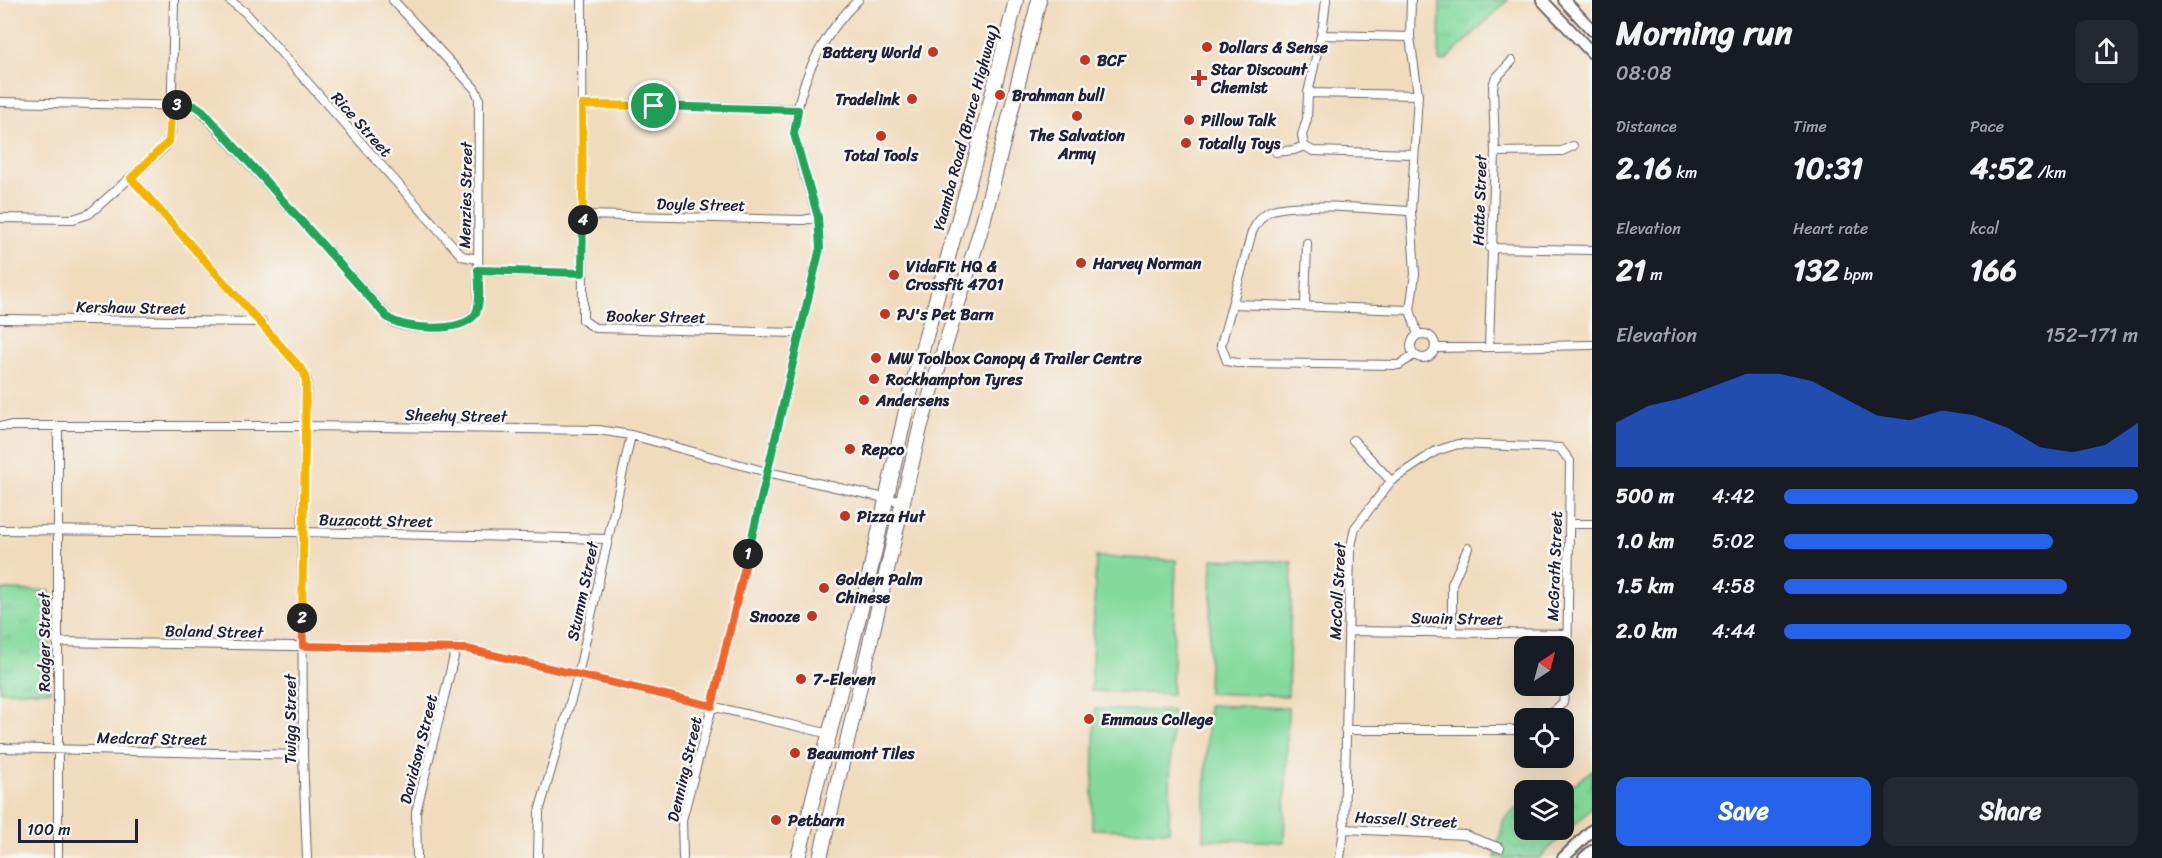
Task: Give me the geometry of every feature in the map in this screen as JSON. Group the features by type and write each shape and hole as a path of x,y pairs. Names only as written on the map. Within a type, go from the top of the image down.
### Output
{"highway":[{"path":"820,858 920,428 1002,150 1039,0"},
{"name":"Yaamba Road (Bruce Highway)","path":"798,858 830,734 909,397 981,139 1013,3"}],"main road":[{"path":"1542,0 1592,53"},
{"path":"1564,0 1592,30"},
{"path":"1563,858 1592,830"},
{"path":"1584,858 1592,851"}],"street":[{"path":"0,218 81,218 131,178 169,141 174,0"},
{"name":"Rice Street","path":"229,0 245,12 462,256 477,259"},
{"name":"Menzies Street","path":"0,102 190,105 203,111 393,322 406,326 457,327 471,320 478,308 479,98 475,89 393,0"},
{"name":"Booker Street","path":"582,0 583,320 595,328 800,333"},
{"path":"1304,146 1302,135 1308,119 1308,93 1326,0"},
{"path":"1411,0 1410,37 1418,95 1411,211 1416,274 1410,310 1418,335"},
{"name":"Denning Street","path":"683,858 682,820 712,706 820,248 818,217 794,134 798,110 807,76 820,47 852,2"},
{"path":"1321,35 1410,37"},
{"name":"Hatte Street","path":"1489,347 1495,152 1492,87 1495,79 1512,61"},
{"path":"1308,93 1418,95"},
{"path":"582,105 798,110"},
{"path":"1276,152 1294,150 1304,146"},
{"path":"1304,146 1313,151 1413,154"},
{"path":"1495,152 1562,151 1574,146"},
{"name":"Twigg Street","path":"131,178 262,322 304,372 306,426 302,532 303,755 307,858"},
{"path":"1411,211 1319,207 1270,211 1261,218 1252,232 1221,345 1222,354 1227,362 1398,365 1414,355"},
{"name":"Doyle Street","path":"583,216 802,220 818,217"},
{"path":"1305,305 1307,243"},
{"path":"1491,248 1592,250"},
{"path":"478,270 582,273"},
{"path":"1233,304 1410,310"},
{"name":"Kershaw Street","path":"0,318 262,322"},
{"path":"1414,355 1410,344 1418,335"},
{"path":"1414,355 1425,359 1432,355 1435,348 1431,336 1418,335"},
{"path":"1435,348 1592,345"},
{"name":"Sheehy Street","path":"0,426 306,426 598,430 631,435 767,472 903,502"},
{"name":"Rodger Street","path":"58,426 58,858"},
{"name":"Stumm Street","path":"537,858 539,812 578,675 631,435"},
{"path":"1353,440 1391,482"},
{"name":"McColl Street","path":"1340,858 1344,830 1350,551 1355,528 1391,482 1436,451 1458,444 1560,448"},
{"name":"McGrath Street","path":"1557,708 1563,702 1567,676 1570,461 1560,448"},
{"path":"1569,524 1592,524"},
{"name":"Buzacott Street","path":"0,530 302,532 607,539"},
{"path":"1452,630 1452,584 1468,548"},
{"name":"Swain Street","path":"1348,631 1452,630 1566,634"},
{"name":"Boland Street","path":"57,642 456,648 830,734"},
{"name":"Davidson Street","path":"417,858 416,812 456,648"},
{"path":"1345,730 1514,730"},
{"name":"Medcraf Street","path":"0,748 303,755"},
{"name":"Hassell Street","path":"1344,830 1465,835 1500,848"}],"green space":[{"path":"1440,0 1508,0 1445,61 1439,61"},
{"path":"1096,557 1176,560 1172,694 1091,691"},
{"path":"1212,559 1292,562 1288,696 1208,693"},
{"path":"0,590 50,591 50,691 0,691"},
{"path":"1208,705 1288,708 1284,842 1204,839"},
{"path":"1095,709 1172,711 1169,831 1092,829"},
{"path":"1592,770 1592,808 1574,825 1574,784"},
{"path":"1514,811 1514,840 1558,840 1539,858 1495,858 1504,819"}],"place":[{"name":"Dollars & Sense","path":"1207,47"},
{"name":"Battery World","path":"933,52"},
{"name":"BCF","path":"1085,60"},
{"name":"Star Discount Chemist","path":"1199,78"},
{"name":"Brahman bull","path":"1000,95"},
{"name":"Tradelink","path":"912,99"},
{"name":"The Salvation Army","path":"1077,116"},
{"name":"Pillow Talk","path":"1189,120"},
{"name":"Total Tools","path":"881,136"},
{"name":"Totally Toys","path":"1186,143"},
{"name":"Harvey Norman","path":"1081,263"},
{"name":"VidaFit HQ & Crossfit 4701","path":"894,275"},
{"name":"PJ's Pet Barn","path":"885,314"},
{"name":"MW Toolbox Canopy & Trailer Centre","path":"876,358"},
{"name":"Rockhampton Tyres","path":"874,379"},
{"name":"Andersens","path":"864,400"},
{"name":"Repco","path":"850,449"},
{"name":"Pizza Hut","path":"845,516"},
{"name":"Golden Palm Chinese","path":"824,588"},
{"name":"Snooze","path":"812,616"},
{"name":"7-Eleven","path":"801,679"},
{"name":"Emmaus College","path":"1089,719"},
{"name":"Beaumont Tiles","path":"795,753"},
{"name":"Petbarn","path":"776,820"}],"route":[{"path":"172,105 196,106 203,111 393,322 406,326 457,327 471,320 476,314 478,270 582,273 582,105 654,106 798,110 794,134 818,217 820,233 820,248 712,706 467,649 303,646 302,532 306,426 304,372 262,322 131,178 169,141 172,105"}]}
